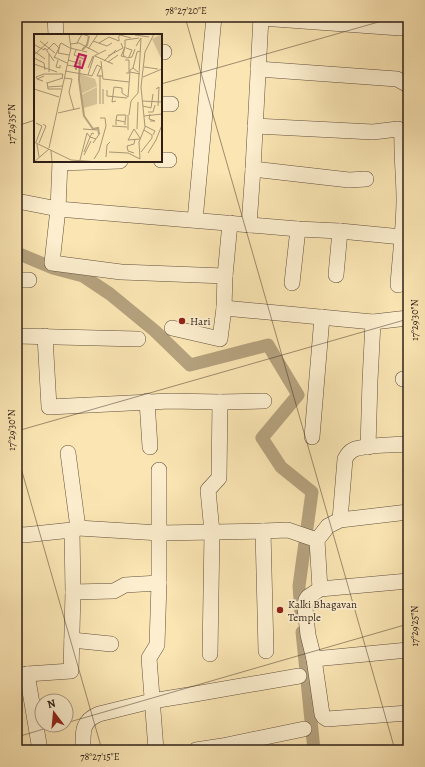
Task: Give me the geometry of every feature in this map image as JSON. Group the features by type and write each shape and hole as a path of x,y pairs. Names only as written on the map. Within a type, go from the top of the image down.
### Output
{"street":[{"path":"55,17 56,34"},
{"path":"195,220 214,17"},
{"path":"248,225 253,169 261,17 400,28"},
{"path":"258,70 397,79 408,84"},
{"path":"255,126 372,132 398,129 402,131 401,148 406,199 398,285"},
{"path":"60,162 58,210 52,263 121,272 225,276"},
{"path":"253,169 349,180 366,179"},
{"path":"17,201 58,210 402,237"},
{"path":"172,328 220,339 224,308 225,276 230,223"},
{"path":"292,283 298,229"},
{"path":"336,275 340,231"},
{"path":"224,308 373,322 408,318"},
{"path":"312,437 322,317"},
{"path":"368,447 373,322"},
{"path":"17,336 138,339"},
{"path":"45,336 49,407 146,401 264,401"},
{"path":"146,401 150,447"},
{"path":"210,654 212,532 208,490 219,478 220,402"},
{"path":"340,520 345,460 348,454 356,448 408,444"},
{"path":"40,750 22,675 71,671 75,529 68,453"},
{"path":"156,750 149,658 157,645 160,533 159,470"},
{"path":"320,589 318,540 328,526 340,520 408,512"},
{"path":"17,534 75,529 160,533 288,530 318,540"},
{"path":"263,531 266,651"},
{"path":"408,581 320,589 308,596 305,608 308,635 314,659 322,714 324,717 327,719 408,713"},
{"path":"73,592 114,591 125,585 159,583"},
{"path":"72,640 111,644"},
{"path":"314,659 408,650"},
{"path":"83,750 83,729 92,717 99,714 152,701 299,676"},
{"path":"196,750 304,729"}],"waterway":[{"path":"17,253 53,268 83,276 110,294 155,331 190,365 268,345 298,395 262,438 281,467 312,492 299,586 301,613"},
{"path":"302,632 314,750"}],"place":[{"name":"Hari","path":"182,321"},
{"name":"Kalki Bhagavan Temple","path":"280,610"}]}
